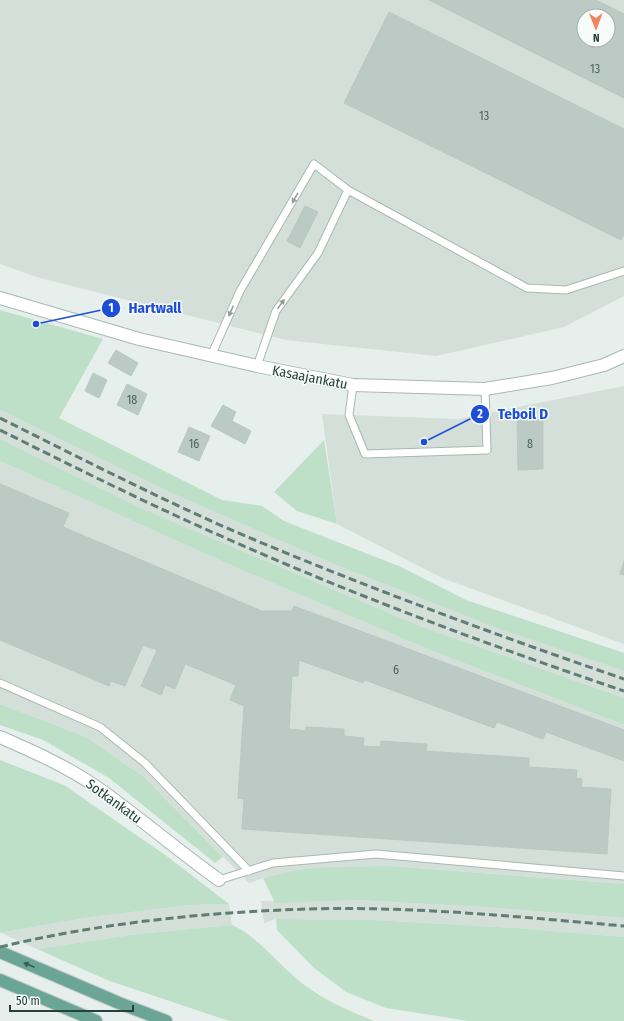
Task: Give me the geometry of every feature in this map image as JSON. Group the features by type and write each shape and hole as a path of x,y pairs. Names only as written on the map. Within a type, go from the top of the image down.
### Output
{"main road":[{"path":"0,952 166,1021"},
{"path":"0,980 96,1021"}],"street":[{"name":"Kasaajankatu","path":"0,298 139,339 257,366 353,385 485,389 552,378 604,364 624,356"},
{"name":"Sotkankatu","path":"0,737 39,754 94,785 139,818 176,849 219,880"}],"lane":[{"path":"211,356 240,290 314,164 348,190 527,288 566,290 624,271"},
{"path":"257,366 276,310 318,253 348,190"},
{"path":"353,385 349,415 365,454 486,450 485,389"},
{"path":"0,683 100,726 146,763 249,871"},
{"path":"219,880 273,863 376,854 624,876"}],"shaded area":[{"path":"0,0 624,0 624,296 564,327 436,356 286,340 40,278 0,264"},
{"path":"624,386 624,644 442,578 337,524 322,414 458,419"},
{"path":"0,410 169,492 336,565 501,630 624,671 624,698 420,626 141,508 0,439"},
{"path":"0,461 228,564 425,648 624,725 624,884 391,866 263,878 249,883 144,777 86,737 0,704"},
{"path":"356,900 483,907 624,918 624,937 516,928 375,920 276,919 264,923 261,901"},
{"path":"229,904 232,925 137,934 37,949 1,933 91,917 190,905"}],"green space":[{"path":"0,310 103,339 59,418 222,500 262,506 284,521 401,567 466,600 624,653 624,671 501,630 336,565 169,492 0,410"},
{"path":"0,439 141,508 420,626 624,698 624,725 425,648 228,564 0,461"},
{"path":"324,440 337,524 297,511 274,492"},
{"path":"0,704 86,737 144,777 223,857 215,863 109,778 43,740 0,725"},
{"path":"0,760 64,785 168,857 229,904 190,905 91,917 0,933"},
{"path":"391,866 624,884 624,918 483,907 356,900 275,903 263,878 308,868"},
{"path":"276,919 375,920 516,928 624,937 624,1021 469,1021 386,1008 346,992 314,968 277,930"},
{"path":"232,925 242,930 260,944 294,977 311,990 337,1005 374,1021 229,1021 107,980 37,949 137,934"}],"building":[{"path":"429,0 596,0 612,8 576,8 576,48 616,48 616,10 624,14 624,98"},
{"path":"389,12 624,129 624,234 621,240 344,103"},
{"path":"305,206 318,212 300,248 287,241"},
{"path":"116,350 138,363 131,376 108,363"},
{"path":"93,373 107,380 99,398 85,391"},
{"path":"127,384 147,394 138,415 117,405"},
{"path":"223,405 236,412 232,421 251,431 245,444 211,426"},
{"path":"543,418 543,469 518,470 517,419"},
{"path":"189,427 210,436 199,461 178,452"},
{"path":"0,484 69,513 63,527 262,611 292,611 294,606 624,730 624,761 546,732 543,739 497,722 494,728 365,680 363,683 299,660 298,676 292,676 289,729 306,731 306,727 344,729 344,736 364,738 363,746 380,747 381,741 427,744 426,751 529,758 529,767 577,770 576,778 582,779 581,787 611,789 607,854 242,829 244,799 238,798 244,706 230,700 236,685 185,664 175,689 165,685 161,695 141,686 157,650 143,645 125,686 111,681 109,686 0,640"},
{"path":"624,561 624,575 620,574"}],"railway":[{"path":"0,418 147,491 236,532 428,609 624,679"},
{"path":"0,430 143,500 279,561 426,620 624,691"},
{"path":"0,947 76,931 154,920 232,913 309,909 348,908 427,911 624,926"}],"place":[{"name":"Hartwall","path":"36,324"},
{"name":"Teboil D","path":"424,442"}]}
